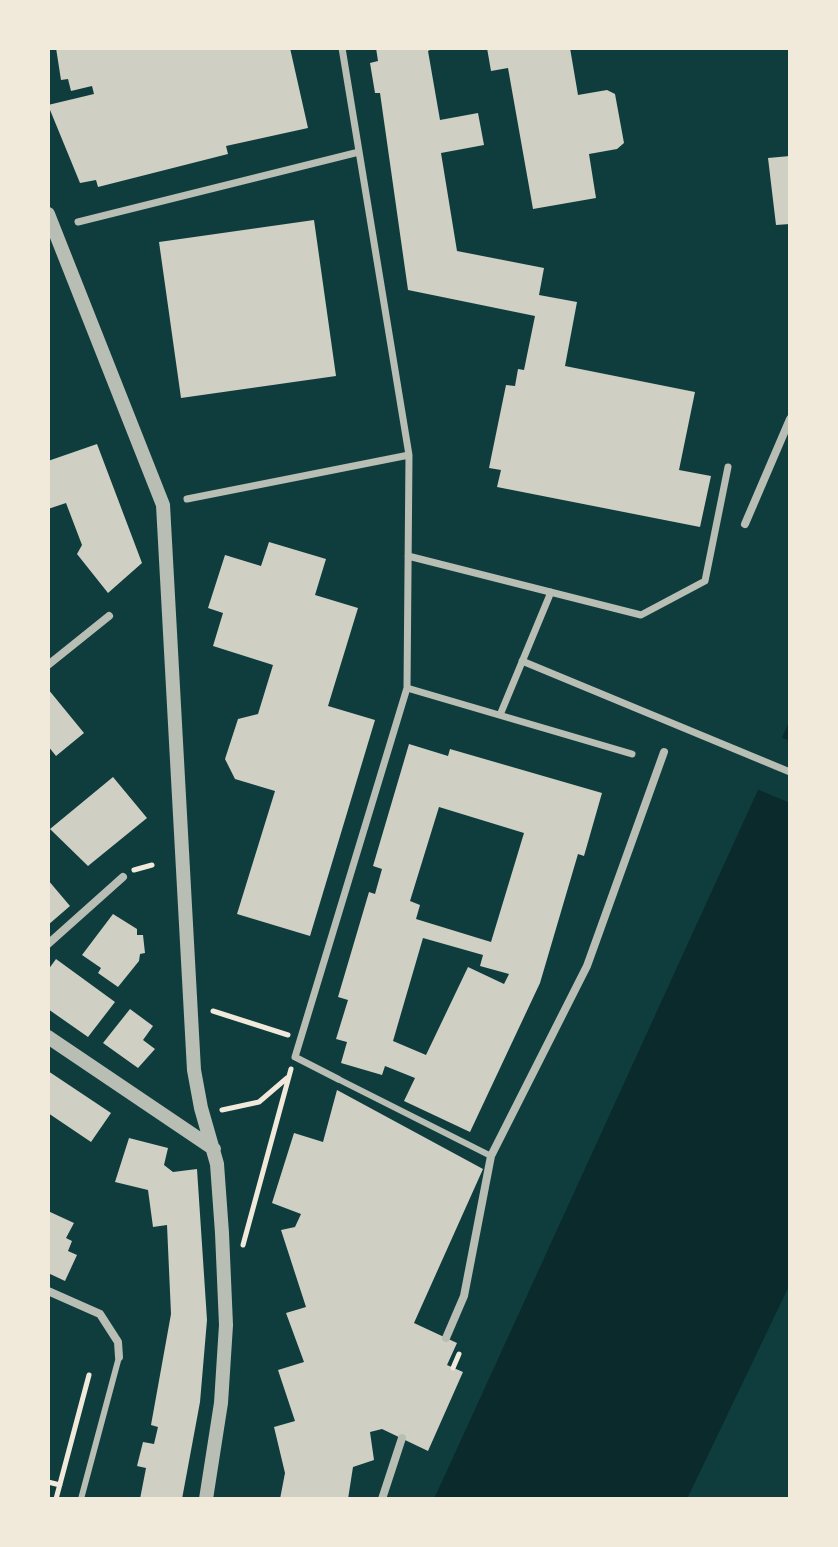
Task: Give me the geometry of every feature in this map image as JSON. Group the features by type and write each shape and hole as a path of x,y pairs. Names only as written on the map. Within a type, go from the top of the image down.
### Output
{"street":[{"path":"338,1079 295,1057 407,688 409,455 342,48"},
{"path":"78,222 359,152"},
{"path":"49,218 163,505 194,1070 201,1108 214,1149 226,1325 221,1403 206,1499"},
{"path":"745,524 790,419"},
{"path":"187,499 409,455"},
{"path":"408,556 641,615 705,581 728,467"},
{"path":"500,715 551,592"},
{"path":"48,665 109,616"},
{"path":"522,661 790,772"},
{"path":"407,688 632,754"},
{"path":"446,1338 464,1296 491,1156 587,966 664,752"},
{"path":"48,944 123,877"},
{"path":"48,1037 214,1149"},
{"path":"48,1291 100,1314 118,1342 119,1357"},
{"path":"382,1499 402,1438"}],"lane":[{"path":"338,1079 491,1156"},
{"path":"81,1499 119,1357"}],"path":[{"path":"213,1011 300,1039"},
{"path":"240,1255 295,1057"},
{"path":"222,1110 259,1102 290,1076"},
{"path":"453,1368 459,1354"},
{"path":"56,1499 89,1375"},
{"path":"48,1482 60,1485"}],"water":[{"path":"790,720 790,1284 687,1499 434,1499"}],"pier":[{"path":"778,736 790,741 790,803 754,788"}],"building":[{"path":"56,48 290,48 308,128 226,146 228,154 98,187 96,180 80,183 48,105 94,94 92,86 71,91 68,79 61,80"},
{"path":"376,48 434,48 428,51 440,120 478,113 484,145 441,153 457,251 544,268 539,295 577,302 565,366 695,392 679,470 711,476 700,527 497,487 501,470 489,468 506,385 515,386 518,369 524,370 535,316 408,290 380,93 375,93 370,63 378,61"},
{"path":"487,48 570,48 578,95 607,90 615,94 624,143 617,149 589,154 596,198 533,209 508,68 491,71"},
{"path":"790,156 790,224 776,225 768,158"},
{"path":"314,220 336,376 181,398 159,242"},
{"path":"97,444 142,563 108,593 77,554 82,545 66,503 48,509 48,461"},
{"path":"269,542 326,559 315,595 358,608 328,706 375,720 310,936 237,914 275,791 235,779 225,759 238,719 258,714 273,665 213,646 223,613 208,608 225,555 261,566"},
{"path":"48,689 84,733 56,756 48,746"},
{"path":"409,744 448,756 450,749 602,793 584,856 578,854 540,983 470,1132 404,1101 415,1078 385,1066 382,1075 341,1063 347,1042 336,1039 348,1000 338,997 369,892 375,894 382,869 373,866","holes":["439,807 524,833 491,942 416,919 420,905 410,901","423,938 483,955 480,966 509,974 504,984 468,967 426,1055 393,1041"]},
{"path":"113,777 147,818 88,866 50,829"},
{"path":"48,880 70,906 48,925"},
{"path":"113,914 137,929 137,935 143,935 145,953 140,954 139,961 118,987 98,973 101,968 82,955"},
{"path":"56,959 115,1002 88,1037 48,1009 48,970"},
{"path":"130,1009 153,1026 143,1040 155,1049 138,1068 103,1043"},
{"path":"48,1071 111,1113 91,1142 48,1113"},
{"path":"337,1090 483,1169 414,1323 457,1343 447,1365 463,1372 428,1451 382,1429 370,1432 374,1460 353,1467 348,1499 280,1499 285,1473 274,1427 295,1421 278,1370 304,1362 286,1313 306,1307 281,1230 295,1227 301,1214 272,1203 294,1133 323,1142"},
{"path":"129,1138 168,1148 164,1165 173,1172 197,1169 207,1320 200,1402 182,1499 140,1499 146,1468 137,1466 143,1442 154,1444 158,1427 151,1425 171,1314 167,1225 153,1227 148,1190 115,1182"},
{"path":"48,1211 74,1223 66,1238 72,1241 68,1251 77,1255 65,1281 48,1273"}]}
